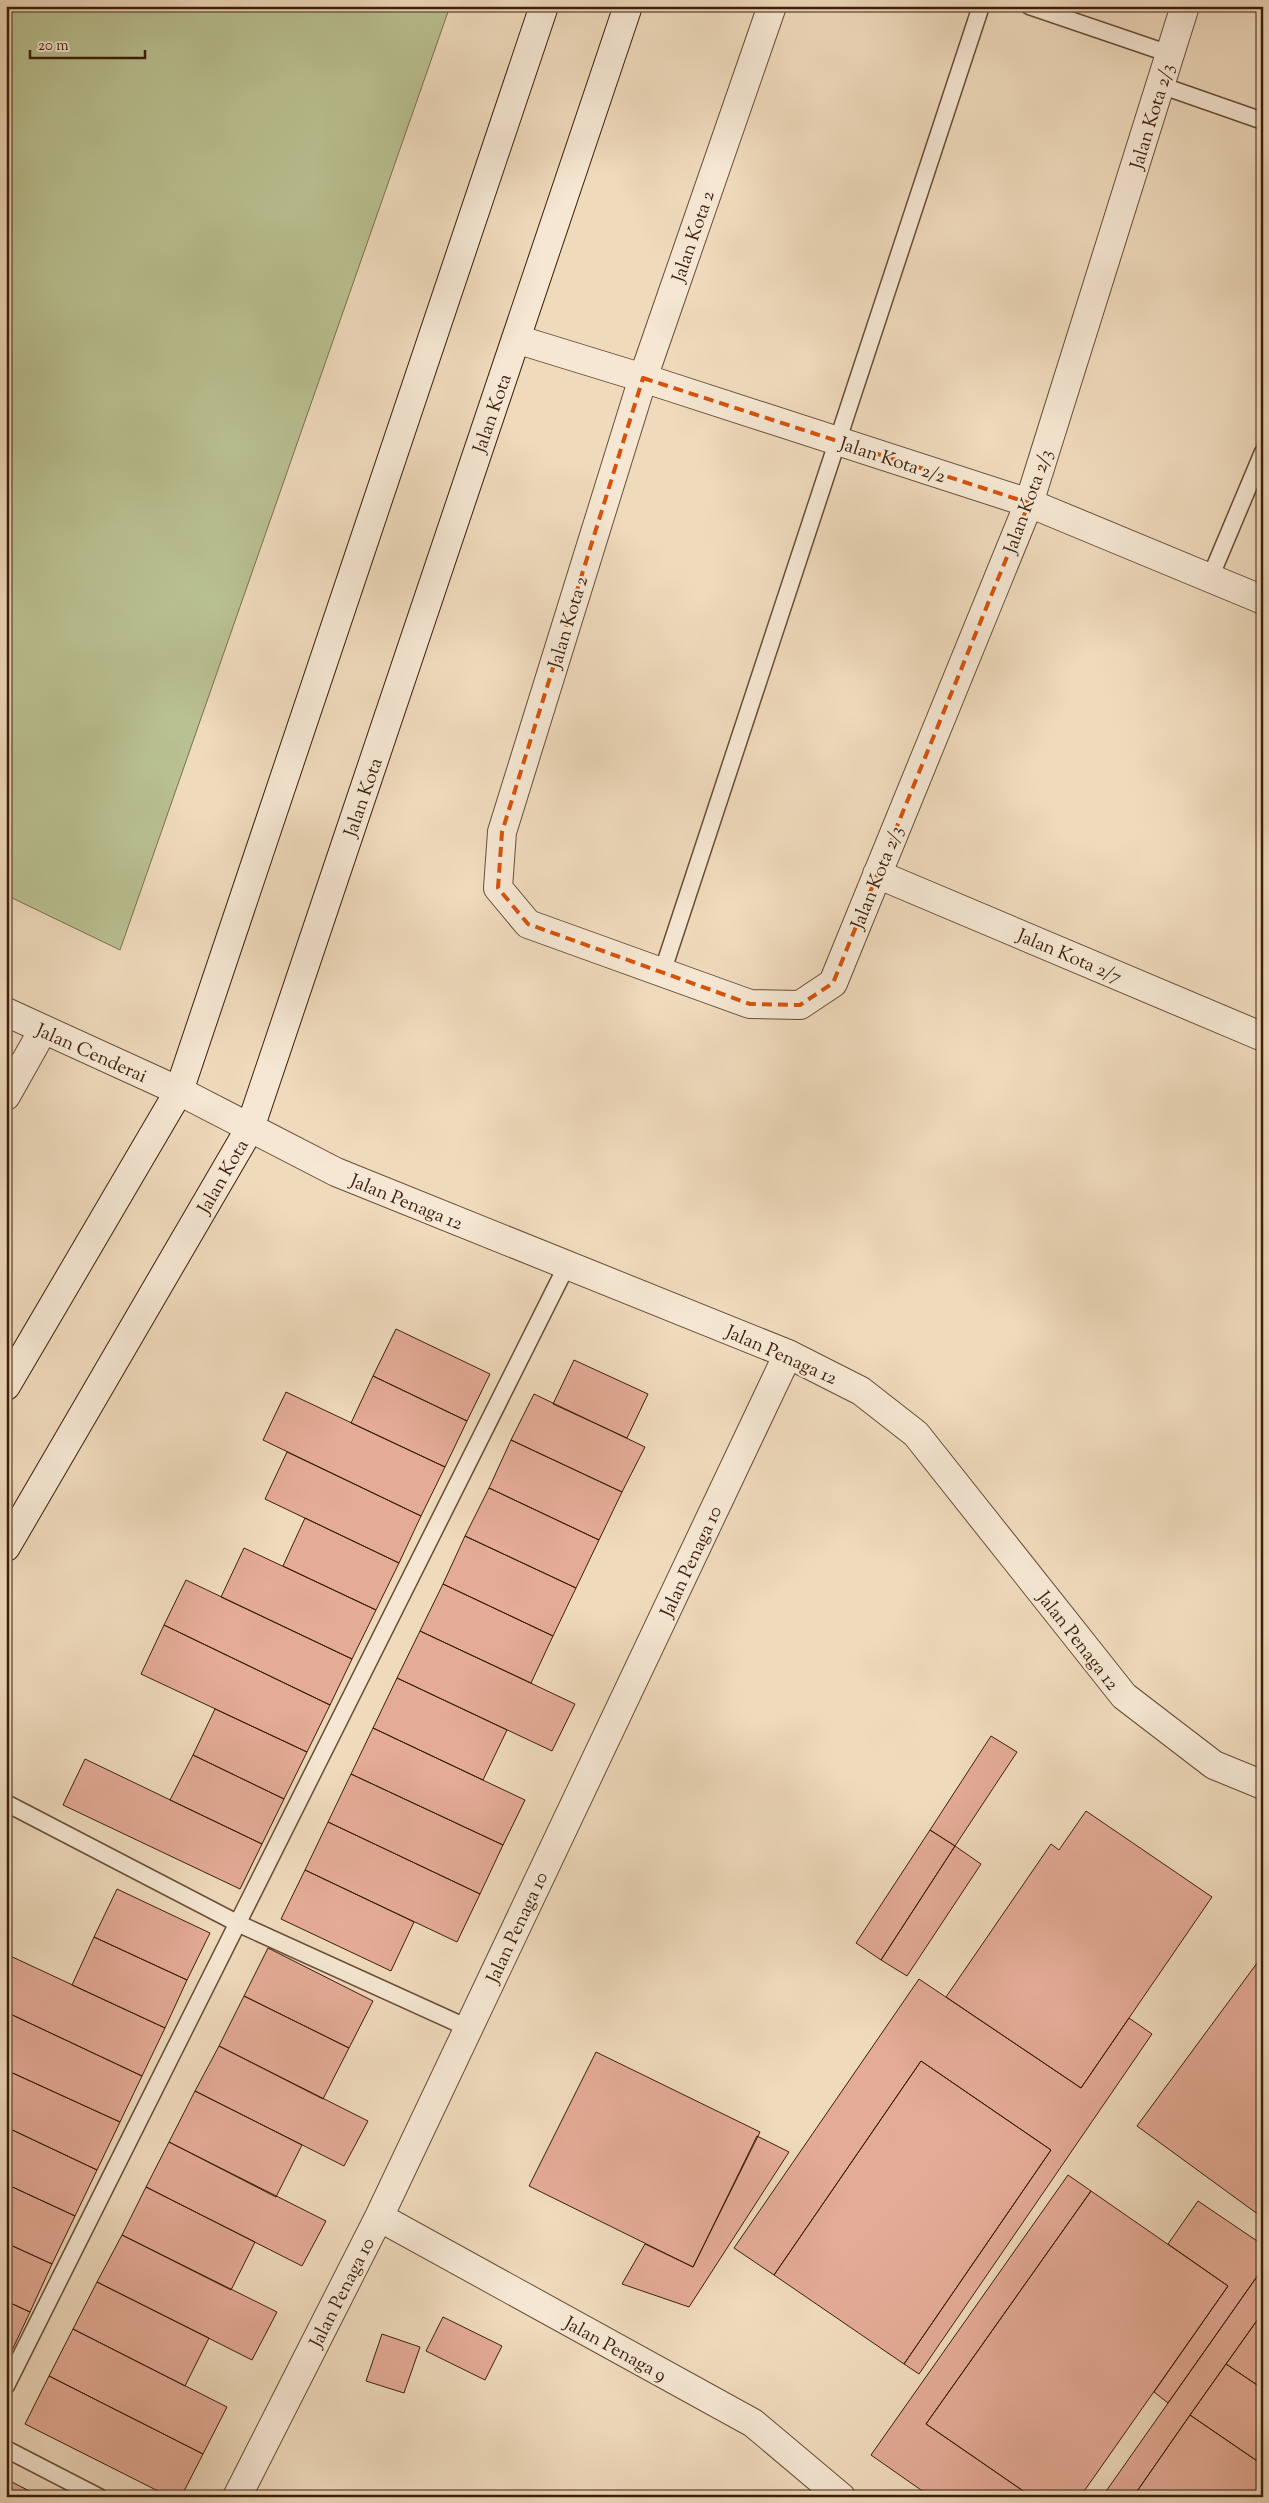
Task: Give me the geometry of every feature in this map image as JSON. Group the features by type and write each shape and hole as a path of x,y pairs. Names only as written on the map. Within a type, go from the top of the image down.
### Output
{"street":[{"path":"6,1386 179,1091 544,6"},
{"name":"Jalan Kota","path":"6,1547 250,1128 628,6"},
{"name":"Jalan Kota 2","path":"772,6 643,378 502,832 498,888 528,924 750,1004 800,1005 833,984"},
{"name":"Jalan Kota 2/3","path":"833,984 1029,503 1185,6"},
{"name":"Jalan Kota 2/2","path":"516,339 643,378 1029,503 1263,600"},
{"name":"Jalan Kota 2/7","path":"877,874 1263,1037"},
{"name":"Jalan Cenderai","path":"6,1012 179,1091"},
{"path":"6,1096 42,1030"},
{"name":"Jalan Penaga 12","path":"179,1091 336,1172 788,1354 861,1391 916,1434 1124,1696 1214,1766 1263,1785"},
{"name":"Jalan Penaga 10","path":"237,2497 379,2218 788,1354"},
{"name":"Jalan Penaga 9","path":"379,2218 753,2423 841,2497"}],"lane":[{"path":"662,973 981,6"},
{"path":"1029,6 1170,54"},
{"path":"1160,85 1263,121"},
{"path":"1210,578 1263,452"},
{"path":"6,2386 567,1265"},
{"path":"6,1803 237,1922 468,2028"},
{"path":"6,2449 99,2497"}],"highlighted area":[{"path":"643,378 1029,503 833,983 800,1005 750,1004 528,924 498,888 502,832"}],"green space":[{"path":"6,6 450,6 120,950 6,895"}],"building":[{"path":"396,1329 490,1374 467,1421 373,1376"},
{"path":"574,1360 648,1394 627,1438 553,1404"},
{"path":"373,1376 467,1421 445,1467 351,1423"},
{"path":"286,1392 445,1467 421,1516 263,1440"},
{"path":"534,1394 645,1447 622,1492 511,1440"},
{"path":"511,1440 622,1492 599,1540 489,1488"},
{"path":"287,1452 421,1516 399,1563 265,1499"},
{"path":"489,1488 599,1540 576,1588 465,1536"},
{"path":"305,1518 399,1563 376,1610 283,1566"},
{"path":"465,1536 576,1588 553,1636 443,1584"},
{"path":"244,1548 376,1610 352,1659 221,1597"},
{"path":"186,1580 352,1659 330,1705 164,1625"},
{"path":"443,1584 553,1636 531,1683 420,1631"},
{"path":"164,1625 330,1705 307,1752 141,1674"},
{"path":"420,1631 575,1704 552,1751 397,1678"},
{"path":"397,1678 507,1730 483,1780 373,1728"},
{"path":"215,1709 307,1752 284,1799 193,1755"},
{"path":"373,1728 525,1800 503,1845 351,1774"},
{"path":"991,1736 1017,1752 955,1846 930,1830"},
{"path":"193,1755 284,1799 262,1844 170,1800"},
{"path":"85,1759 262,1844 240,1889 63,1805"},
{"path":"351,1774 503,1845 480,1894 328,1822"},
{"path":"1086,1811 1212,1897 1081,2088 946,1997 1051,1844 1059,1850"},
{"path":"328,1822 480,1894 457,1942 305,1870"},
{"path":"930,1830 955,1846 881,1960 856,1943"},
{"path":"955,1846 981,1864 907,1976 881,1960"},
{"path":"305,1870 414,1922 391,1971 281,1919"},
{"path":"117,1889 210,1933 187,1980 94,1937"},
{"path":"94,1937 187,1980 165,2028 72,1985"},
{"path":"268,1948 373,2001 349,2048 244,1996"},
{"path":"6,1954 165,2028 142,2076 6,2012"},
{"path":"1263,1955 1263,2210 1259,2215 1137,2126"},
{"path":"919,1979 1081,2088 1129,2018 1152,2034 919,2374 904,2364 1051,2150 921,2061 774,2275 734,2248"},
{"path":"244,1996 349,2048 323,2099 219,2046"},
{"path":"6,2012 142,2076 120,2122 6,2070"},
{"path":"219,2046 368,2121 344,2166 195,2091"},
{"path":"596,2052 760,2132 693,2267 529,2186"},
{"path":"921,2061 1051,2150 904,2364 774,2275"},
{"path":"6,2070 120,2122 97,2170 6,2127"},
{"path":"195,2091 302,2145 276,2197 169,2142"},
{"path":"6,2127 97,2170 75,2216 6,2184"},
{"path":"757,2136 789,2152 689,2307 622,2284 645,2244 693,2267"},
{"path":"169,2142 326,2221 302,2266 146,2187"},
{"path":"1068,2175 1091,2191 926,2424 1032,2497 931,2497 871,2455"},
{"path":"6,2184 75,2216 52,2264 6,2243"},
{"path":"146,2187 255,2242 231,2290 122,2235"},
{"path":"1091,2191 1228,2286 1080,2497 1032,2497 926,2424"},
{"path":"1198,2201 1263,2245 1263,2268 1168,2403 1154,2392 1228,2286 1168,2244"},
{"path":"122,2235 277,2312 252,2360 97,2282"},
{"path":"6,2243 52,2264 30,2312 6,2301"},
{"path":"1263,2268 1263,2312 1133,2497 1102,2497"},
{"path":"97,2282 209,2338 185,2386 73,2329"},
{"path":"6,2301 30,2312 8,2359 6,2358"},
{"path":"1263,2312 1263,2389 1226,2364"},
{"path":"443,2317 502,2346 485,2380 426,2351"},
{"path":"73,2329 227,2407 203,2454 49,2376"},
{"path":"382,2334 420,2347 404,2393 366,2381"},
{"path":"1226,2364 1263,2389 1263,2465 1190,2415"},
{"path":"49,2376 203,2454 181,2497 170,2497 25,2424"},
{"path":"1190,2415 1263,2465 1263,2497 1133,2497"},
{"path":"6,2479 41,2497 6,2497"}]}
